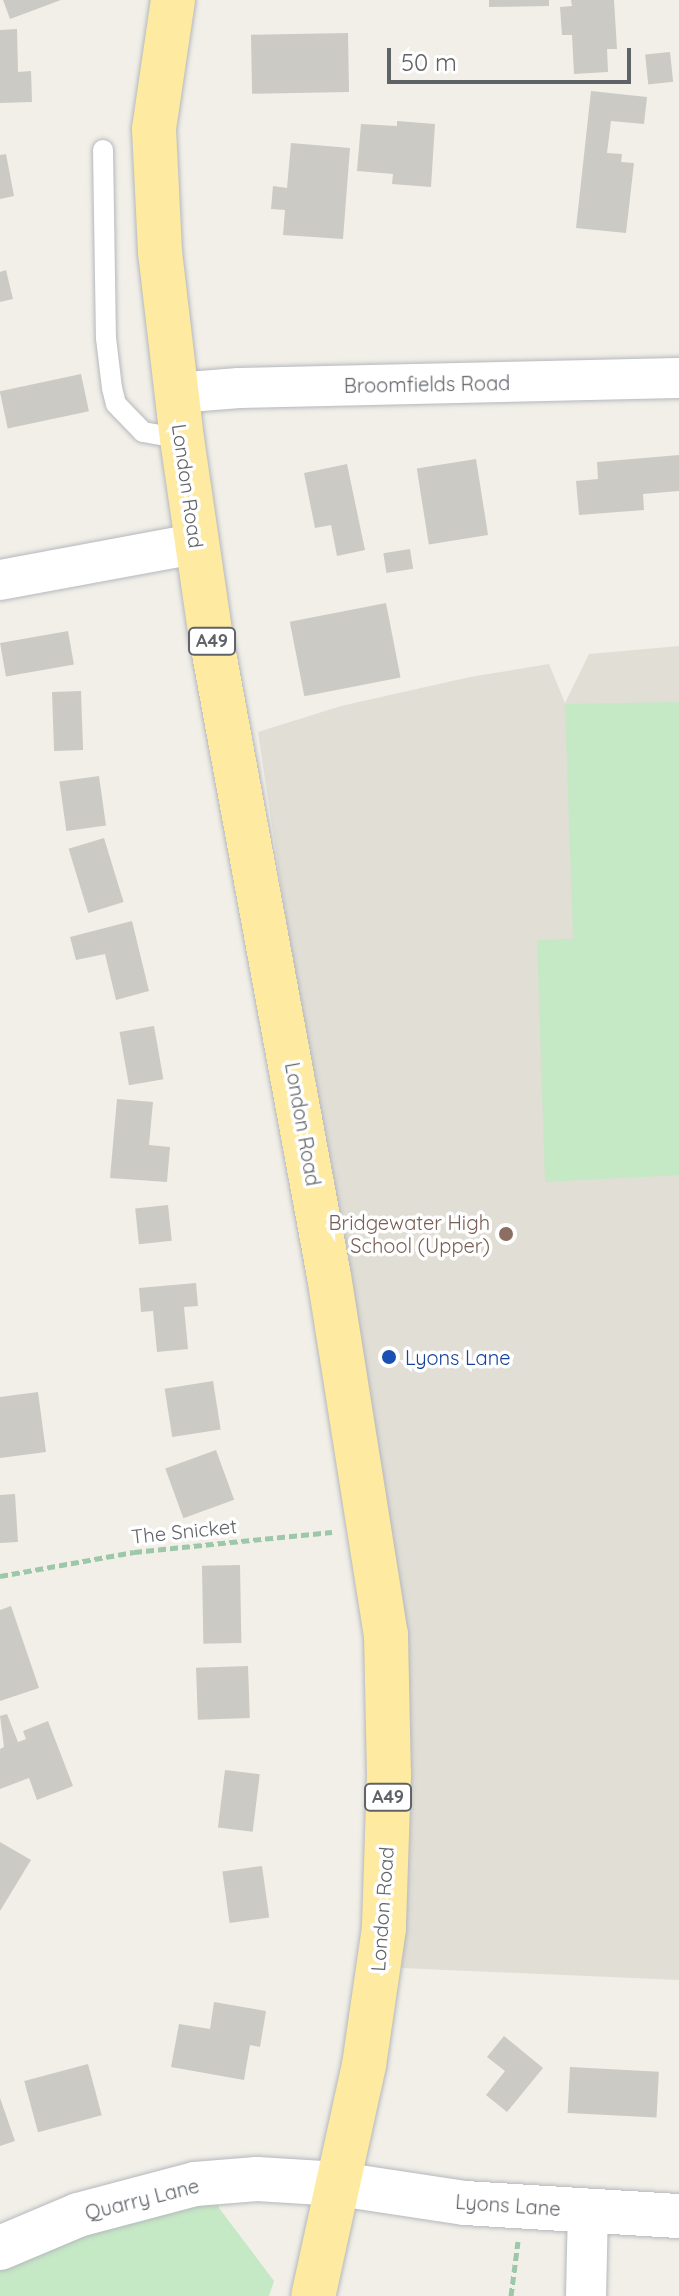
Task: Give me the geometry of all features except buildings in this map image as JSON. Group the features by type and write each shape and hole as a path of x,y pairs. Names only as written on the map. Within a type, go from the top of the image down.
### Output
{"highway":[{"name":"London Road","path":"173,0 154,129 160,252 195,544 298,1093 372,1528 386,1634 389,1774 384,1928 366,2053 313,2296"}],"street":[{"name":"Broomfields Road","path":"176,393 239,388 679,378"},
{"path":"0,580 195,544"},
{"name":"Quarry Lane","path":"0,2248 78,2215 195,2184 257,2179 339,2184"},
{"name":"Lyons Lane","path":"339,2184 465,2203 679,2216"},
{"path":"586,2296 588,2210"}],"lane":[{"path":"103,150 106,338 116,404 143,432 182,439"}],"path":[{"name":"The Snicket","path":"0,1576 134,1552 372,1528"},
{"path":"511,2296 519,2227"}],"shaded area":[{"name":"Bridgewater High School (Upper)","path":"679,646 679,1980 401,1968 408,1736 258,732 341,706 470,677 549,664 565,703 589,654"}],"green space":[{"path":"679,702 679,1175 545,1182 537,940 573,939 565,704"},
{"path":"216,2181 219,2208 274,2281 269,2296 0,2296 0,2248"}],"place":[{"name":"Bridgewater High School (Upper)","path":"506,1234"},
{"name":"Lyons Lane","path":"389,1357"}]}
